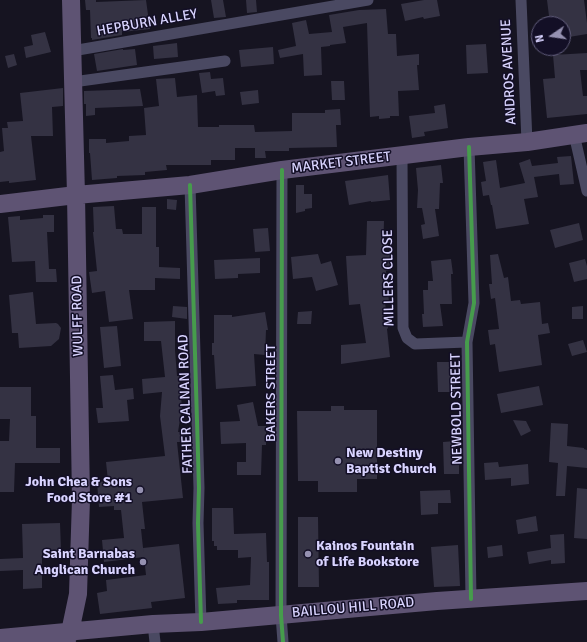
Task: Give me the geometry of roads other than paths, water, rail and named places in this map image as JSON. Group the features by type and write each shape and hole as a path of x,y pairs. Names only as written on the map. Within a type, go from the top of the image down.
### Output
{"main road":[{"name":"WULFF ROAD","path":"68,637 78,594 81,498 71,0"},
{"name":"MARKET STREET","path":"0,204 190,184 282,170 469,147 527,142 581,134"},
{"name":"BAILLOU HILL ROAD","path":"0,638 68,637 154,633 201,622 437,601 587,591"}],"street":[{"name":"HEPBURN ALLEY","path":"72,51 368,0"},
{"name":"ANDROS AVENUE","path":"521,0 527,142"},
{"path":"73,82 225,61"},
{"path":"581,134 587,191"},
{"name":"NEWBOLD STREET","path":"469,147 474,302 467,342 471,599"},
{"name":"MILLERS CLOSE","path":"402,156 403,328 407,338 415,344 467,342"},
{"name":"BAKERS STREET","path":"282,170 281,615 283,642"},
{"name":"FATHER CALNAN ROAD","path":"190,184 199,488 198,523 201,622"}],"place":[{"name":"New Destiny Baptist Church","path":"338,461"},
{"name":"John Chea & Sons Food Store #1","path":"140,490"},
{"name":"Kainos Fountain of Life Bookstore","path":"308,554"},
{"name":"Saint Barnabas Anglican Church","path":"143,562"}]}
